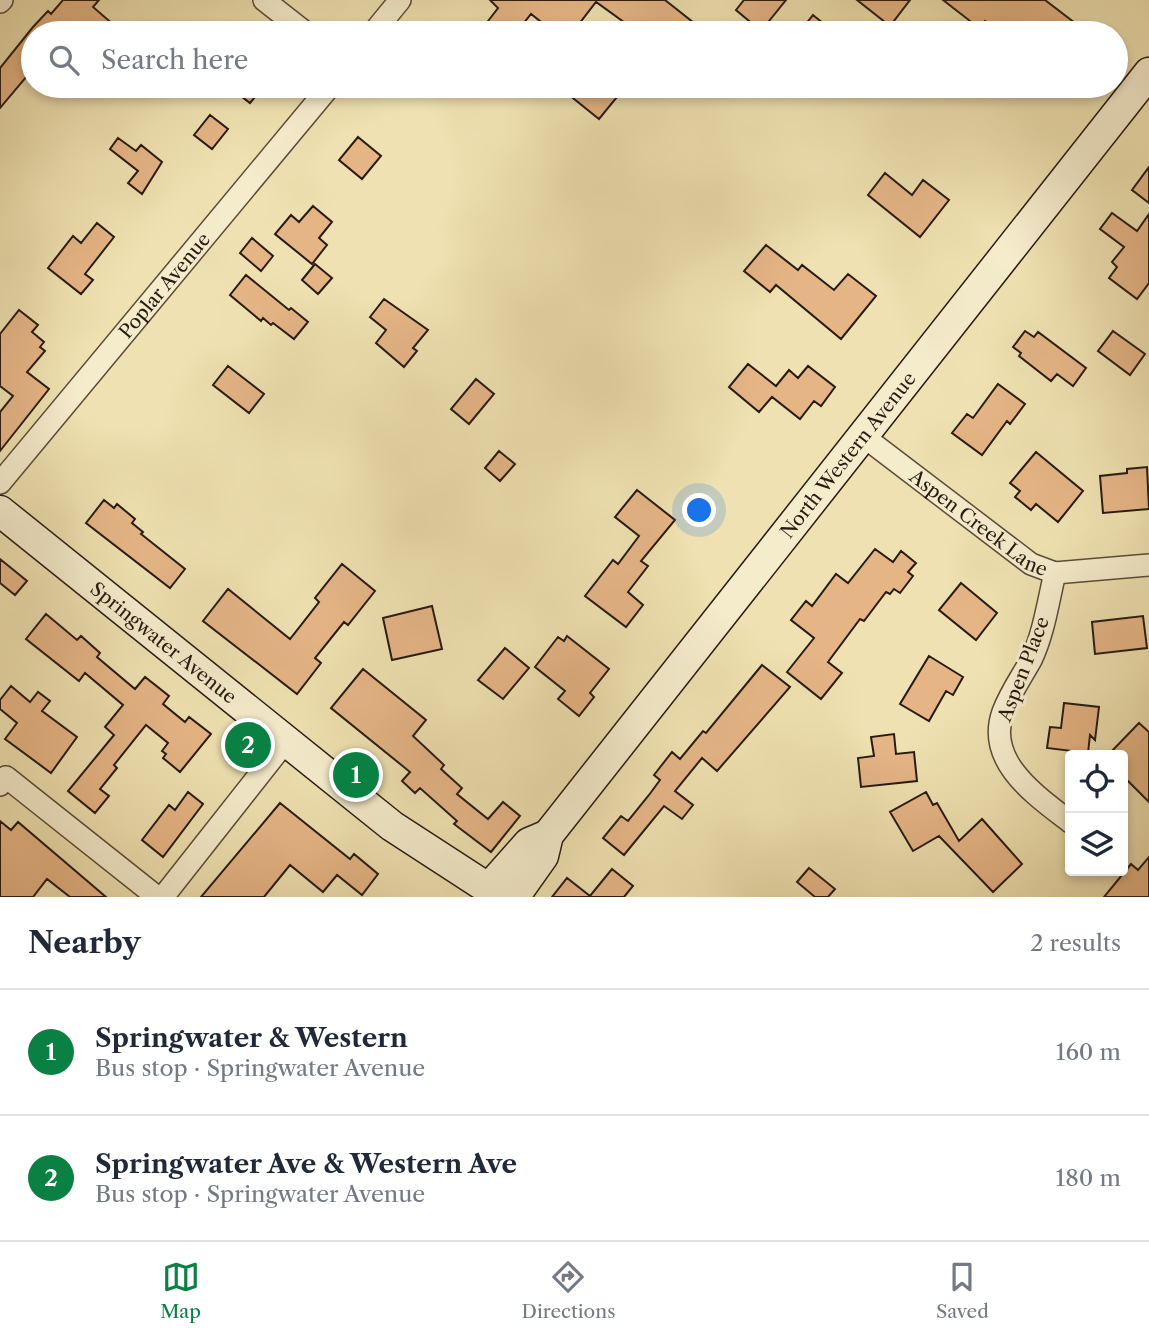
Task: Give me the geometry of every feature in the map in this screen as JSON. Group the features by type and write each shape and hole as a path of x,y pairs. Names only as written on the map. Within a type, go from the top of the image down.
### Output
{"main road":[{"name":"North Western Avenue","path":"487,894 529,843 548,835 1149,73"},
{"name":"Springwater Avenue","path":"0,511 392,826 487,894"}],"street":[{"path":"264,0 291,21"},
{"path":"383,21 400,0"},
{"name":"Poplar Avenue","path":"0,483 320,98"},
{"name":"Aspen Creek Lane","path":"863,436 1031,564 1055,573 1149,565"},
{"name":"Aspen Place","path":"1055,573 1039,642 1007,702 1000,737 1005,758 1017,776 1065,818"},
{"path":"163,897 286,741"},
{"path":"0,785 6,778 157,897"}],"building":[{"path":"63,0 99,0 93,7 109,21 39,21 48,11 51,14"},
{"path":"490,0 665,0 691,21 622,21 596,2 581,21 540,21 531,14 525,21 488,21 498,8"},
{"path":"744,0 786,0 769,21 749,21 736,10"},
{"path":"857,0 910,0 894,21 884,21"},
{"path":"943,0 1045,0 1072,21 985,21 970,21"},
{"path":"813,15 820,21 808,21"},
{"path":"21,42 21,83 0,108 0,68"},
{"path":"573,98 616,98 599,119"},
{"path":"210,115 228,129 212,149 194,135"},
{"path":"358,137 381,156 362,179 339,160"},
{"path":"118,138 136,151 141,145 162,162 142,194 128,183 138,171 110,149"},
{"path":"1149,167 1149,203 1132,190"},
{"path":"885,173 912,195 923,180 949,200 920,237 868,195"},
{"path":"313,206 332,222 319,238 327,245 312,264 275,234 291,215 299,222"},
{"path":"1112,213 1137,231 1149,214 1149,283 1137,299 1109,278 1117,267 1112,262 1124,247 1100,229"},
{"path":"97,223 114,237 85,274 93,280 81,294 48,268 73,236 81,243"},
{"path":"252,238 273,256 261,271 240,253"},
{"path":"766,245 798,270 802,265 834,290 848,274 876,296 841,339 776,285 770,292 744,271"},
{"path":"315,264 332,278 318,294 302,280"},
{"path":"246,275 308,322 294,339 273,323 271,325 263,318 261,321 230,295"},
{"path":"384,299 428,330 413,348 417,351 404,367 376,343 386,330 370,317"},
{"path":"19,310 38,325 32,332 44,342 40,347 45,351 27,372 49,389 0,451 0,412 13,396 0,386 0,334"},
{"path":"1025,331 1034,337 1038,332 1086,368 1073,386 1057,374 1051,381 1019,356 1021,353 1013,347"},
{"path":"1113,331 1145,354 1130,375 1098,351"},
{"path":"748,364 776,386 789,370 798,378 808,366 835,387 821,406 814,401 800,419 772,397 759,412 729,387"},
{"path":"228,366 264,394 249,413 213,385"},
{"path":"476,379 494,394 469,424 451,409"},
{"path":"998,384 1025,404 1010,424 1007,421 982,455 952,433 967,414 973,418"},
{"path":"499,451 515,464 500,481 485,468"},
{"path":"1036,452 1083,491 1058,522 1036,504 1031,510 1015,497 1020,491 1010,483"},
{"path":"1147,467 1149,509 1103,513 1100,476 1127,473 1127,469"},
{"path":"637,490 675,520 641,561 648,566 628,592 643,605 626,627 585,596 613,560 618,564 639,536 615,517"},
{"path":"104,500 114,508 117,504 135,519 132,523 143,532 141,534 185,569 170,588 86,523"},
{"path":"875,549 893,562 901,551 916,563 908,572 913,576 900,593 894,589 890,594 886,592 864,621 860,619 828,662 842,673 821,699 787,672 814,638 791,620 806,601 812,606 836,574 848,583"},
{"path":"0,559 27,581 15,595 0,583"},
{"path":"342,564 375,591 348,625 344,622 315,658 321,663 297,694 203,621 228,589 290,639 319,602 315,598"},
{"path":"961,583 997,613 976,640 939,610"},
{"path":"432,606 442,649 392,660 383,618"},
{"path":"46,614 77,640 81,636 100,653 97,657 135,689 145,677 169,696 163,704 185,722 189,717 211,734 180,772 163,758 166,754 162,751 168,743 146,725 114,765 117,768 100,789 109,796 95,813 68,791 114,735 105,727 123,705 85,673 79,681 26,639"},
{"path":"1143,616 1147,648 1095,654 1092,622"},
{"path":"567,636 609,669 590,693 594,697 579,716 558,699 565,691 535,667 558,637 564,641"},
{"path":"505,648 529,668 503,699 478,680"},
{"path":"929,656 963,677 953,695 946,691 929,721 900,704"},
{"path":"762,665 790,687 717,771 702,758 675,791 693,805 682,819 664,806 624,855 603,838 621,816 628,821 649,795 660,780 654,775 672,752 680,759 703,731 706,733"},
{"path":"363,669 426,720 413,736 444,765 441,769 462,788 457,794 488,819 503,802 520,816 491,852 454,824 457,821 420,788 415,793 402,781 410,772 331,708"},
{"path":"11,686 30,702 38,692 50,701 42,711 77,737 51,773 5,739 17,723 0,709 0,700"},
{"path":"1064,703 1099,707 1095,740 1090,735 1088,750 1047,748 1050,727 1061,728"},
{"path":"1139,723 1149,732 1149,802 1128,781 1128,750 1113,750"},
{"path":"894,734 896,754 914,752 917,781 861,787 858,758 874,756 871,737"},
{"path":"188,792 203,804 163,857 142,840 169,805 175,810"},
{"path":"926,792 933,805 937,803 959,841 982,819 1022,864 993,892 939,836 913,851 890,812"},
{"path":"280,803 350,859 354,854 378,874 362,895 337,875 323,892 290,865 264,897 201,897"},
{"path":"0,821 11,830 18,822 106,897 70,897 47,879 33,897 0,897"},
{"path":"1149,857 1149,897 1104,897 1121,876 1128,876 1131,864 1138,870"},
{"path":"809,868 835,889 828,897 815,897 797,882"},
{"path":"612,869 633,886 624,897 552,897 567,878 590,896"}],"place":[{"name":"Springwater Ave & Western Ave","path":"248,745"},
{"name":"Springwater & Western","path":"356,775"}]}
